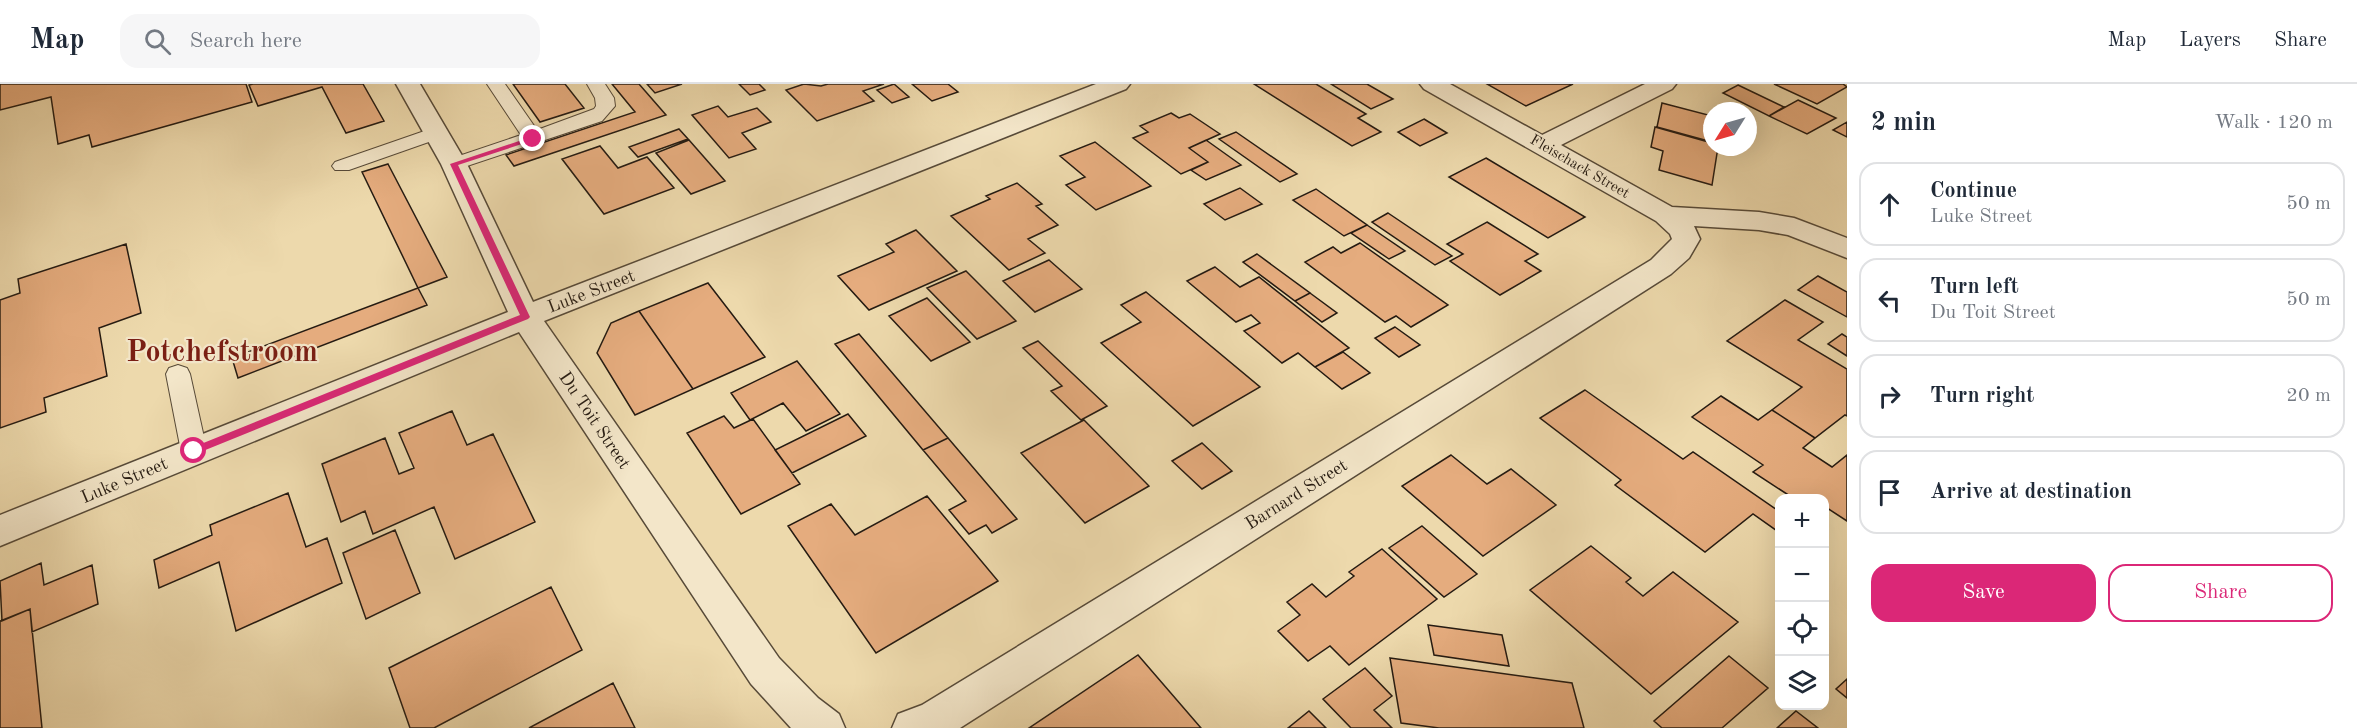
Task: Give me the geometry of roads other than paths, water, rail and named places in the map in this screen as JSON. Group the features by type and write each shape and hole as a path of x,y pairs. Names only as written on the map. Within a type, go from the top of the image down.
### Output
{"street":[{"name":"Du Toit Street","path":"408,84 454,164 525,317 765,672 803,712 824,728"},
{"name":"Luke Street","path":"0,531 525,317 1118,84"},
{"name":"Fleischack Street","path":"1432,84 1543,144 1666,215 1683,230 1686,239 1679,251 1661,267"},
{"path":"1543,144 1664,84"},
{"path":"1666,215 1759,221 1794,227 1847,249"},
{"name":"Barnard Street","path":"922,725 1661,267"}],"lane":[{"path":"496,84 533,139"},
{"path":"454,164 533,139 603,112 607,105 607,98 596,84"},
{"path":"342,166 436,133"},
{"path":"178,374 194,451"}],"district":[{"name":"Potchefstroom","path":"222,351"}]}
